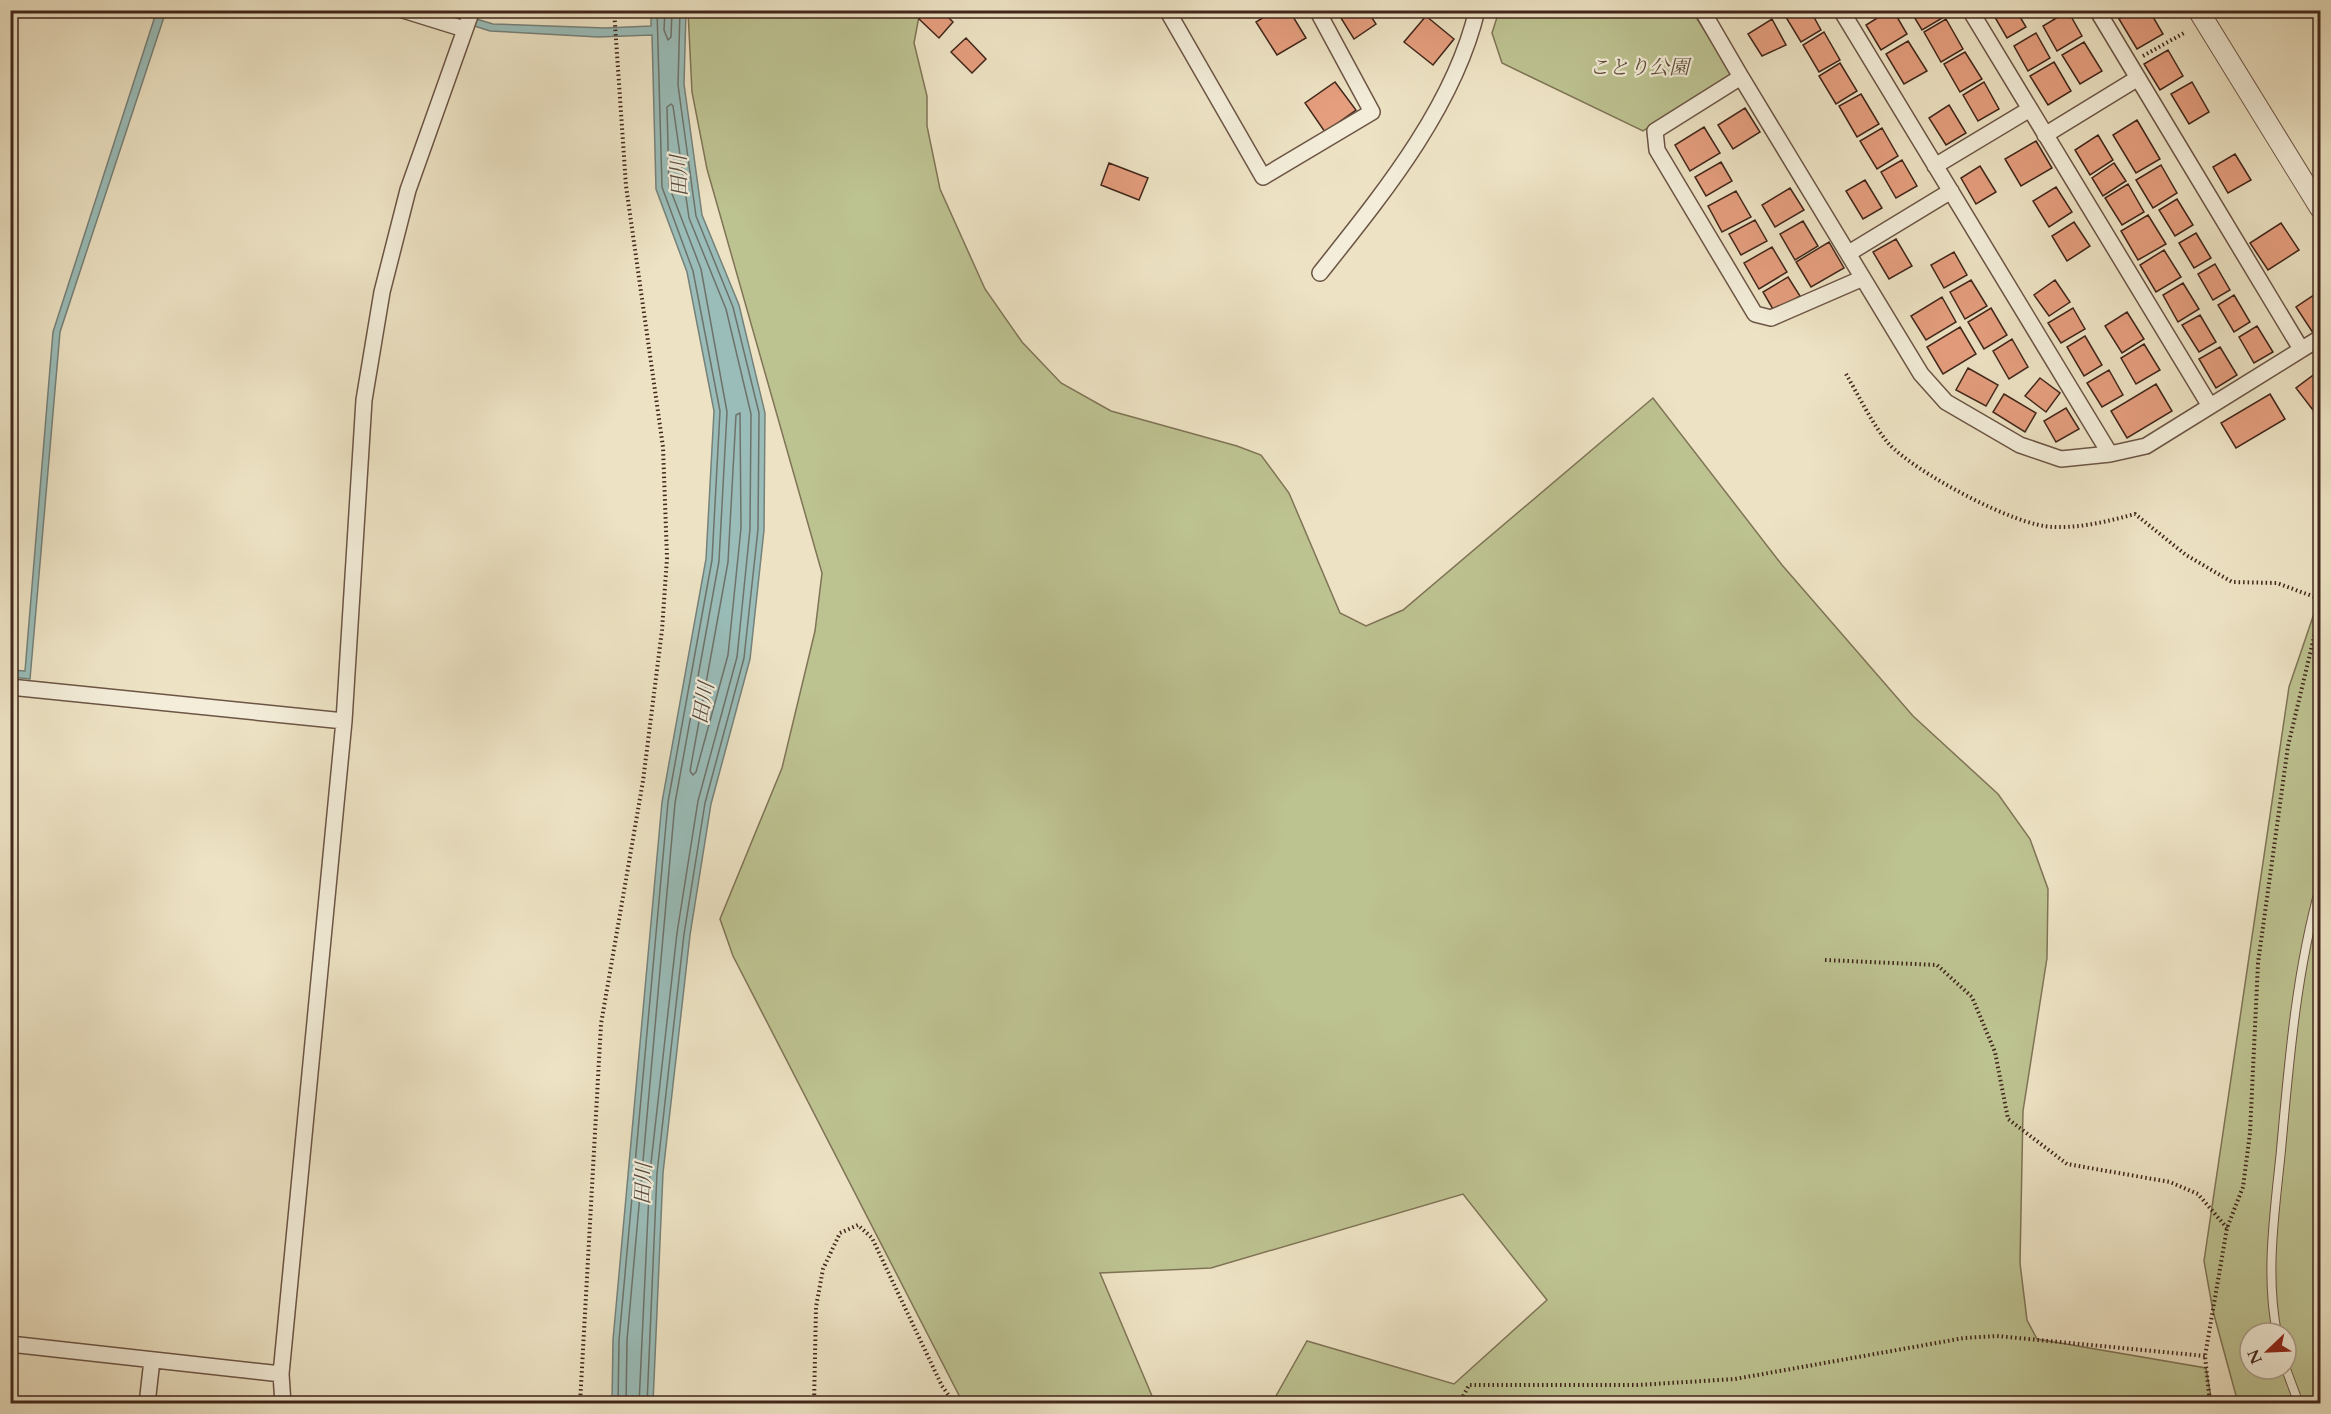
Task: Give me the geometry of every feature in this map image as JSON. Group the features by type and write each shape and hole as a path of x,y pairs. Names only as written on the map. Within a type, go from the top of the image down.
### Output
{"street":[{"path":"403,10 464,29"},
{"path":"283,1404 281,1374 344,721 364,400 382,292 408,190 472,10"},
{"path":"1167,10 1263,177 1372,112 1317,10"},
{"path":"1320,273 1389,187 1459,70 1477,10"},
{"path":"1701,10 1921,374 1946,402 2020,445 2061,459 2110,454 2146,446 2320,338"},
{"path":"1841,10 2110,454"},
{"path":"1970,10 2210,406"},
{"path":"2097,10 2301,349"},
{"path":"2198,10 2320,208"},
{"path":"2045,135 2134,71"},
{"path":"1741,77 1655,131 1657,150 1755,314 1771,318 1863,278"},
{"path":"1935,166 2030,109"},
{"path":"1849,254 1951,190"},
{"path":"10,687 344,721"},
{"path":"10,1344 281,1374"},
{"path":"147,1404 152,1360"}],"lane":[{"path":"2275,1321 2271,1301 2272,1240 2289,1055 2303,961 2320,887"},
{"path":"2290,1381 2299,1404"}],"path":[{"path":"580,1404 601,1024 643,781 662,630 667,558 663,447 626,186 614,10"},
{"path":"2134,71 2184,33"},
{"path":"1846,374 1889,444 1941,482 1999,513 2052,528 2095,524 2135,514 2186,555 2232,582 2277,583 2320,599"},
{"path":"2210,1404 2205,1356 2227,1228 2243,1187 2249,1144 2258,963 2288,747 2320,612"},
{"path":"1825,960 1937,965 1972,997 1995,1052 2008,1119 2067,1164 2170,1182 2198,1194 2227,1228"},
{"path":"814,1404 816,1307 823,1269 840,1233 858,1225 872,1238 942,1386 955,1404"},
{"path":"1459,1404 1469,1385 1638,1385 1735,1379 1964,1338 1997,1336 2205,1356"}],"green space":[{"path":"688,11 920,11 914,43 927,96 927,126 940,189 985,289 1022,342 1061,383 1111,411 1237,446 1261,455 1289,493 1340,613 1366,626 1403,610 1653,398 1782,565 1913,716 1998,794 2030,839 2048,889 2047,958 2023,1111 2020,1263 2027,1320 2037,1339 2206,1368 2212,1403 1272,1403 1307,1341 1454,1384 1547,1300 1463,1194 1211,1268 1100,1273 1155,1403 963,1403 733,956 720,919 782,768 815,631 822,573 707,169 692,92"},
{"name":"ことり公園","path":"1499,11 1692,11 1733,75 1643,131 1502,63 1492,33"},
{"path":"2320,596 2320,1403 2238,1403 2213,1311 2204,1261 2289,687"}],"water":[{"path":"157,10 166,11 60,332 30,679 11,677 11,670 25,671 53,332"},
{"name":"田川","path":"427,11 450,11 493,24 605,28 651,26 651,11 686,11 684,84 702,215 739,305 765,413 764,530 750,659 711,804 690,935 663,1173 653,1403 612,1403 613,1340 662,802 706,559 714,411 687,272 656,189 652,35 598,37 490,31"}],"building":[{"path":"927,10 941,10 953,22 939,38 919,19"},
{"path":"1275,10 1289,10 1306,38 1277,55 1256,22"},
{"path":"1336,10 1367,10 1376,24 1354,39"},
{"path":"1790,10 1810,10 1821,30 1801,42 1784,14"},
{"path":"1893,10 1907,34 1881,50 1866,25"},
{"path":"1910,10 1940,10 1944,17 1922,30"},
{"path":"1998,10 2016,10 2026,27 2007,38 1993,14"},
{"path":"2114,10 2134,10 2119,19"},
{"path":"2134,10 2149,10 2163,34 2137,49 2119,19"},
{"path":"2068,11 2082,36 2057,51 2043,26"},
{"path":"1426,16 1454,39 1433,65 1404,42"},
{"path":"1772,19 1786,45 1762,56 1748,34"},
{"path":"1946,19 1963,49 1941,62 1924,32"},
{"path":"1824,32 1840,60 1819,72 1803,45"},
{"path":"2036,33 2050,58 2028,71 2014,46"},
{"path":"966,38 986,59 972,73 951,52"},
{"path":"1908,41 1927,71 1904,84 1886,54"},
{"path":"2084,42 2102,71 2080,84 2062,55"},
{"path":"2168,50 2183,76 2160,90 2144,64"},
{"path":"1965,52 1982,79 1960,92 1944,64"},
{"path":"2054,62 2071,91 2048,105 2030,76"},
{"path":"1840,63 1857,91 1836,104 1819,76"},
{"path":"1335,82 1356,110 1325,132 1305,103"},
{"path":"1984,82 1999,109 1978,121 1963,95"},
{"path":"2192,82 2209,112 2189,124 2171,94"},
{"path":"1861,94 1879,124 1857,137 1839,106"},
{"path":"1949,105 1966,133 1946,145 1929,118"},
{"path":"1745,108 1760,132 1733,149 1718,125"},
{"path":"2137,120 2160,159 2136,173 2113,135"},
{"path":"1704,127 1720,153 1690,171 1675,145"},
{"path":"1882,128 1898,156 1877,169 1860,141"},
{"path":"2098,135 2113,160 2090,175 2075,150"},
{"path":"2036,141 2052,168 2021,186 2005,159"},
{"path":"2235,154 2251,180 2228,193 2213,167"},
{"path":"1902,160 1917,186 1896,198 1881,172"},
{"path":"1721,162 1732,181 1706,196 1695,177"},
{"path":"1109,163 1148,178 1139,200 1101,185"},
{"path":"2114,163 2126,181 2103,196 2092,178"},
{"path":"2161,165 2177,193 2153,208 2136,180"},
{"path":"1980,166 1996,192 1976,204 1961,178"},
{"path":"1865,180 1882,208 1863,219 1846,191"},
{"path":"2128,184 2144,212 2122,225 2105,198"},
{"path":"2056,187 2072,212 2049,227 2033,201"},
{"path":"1790,188 1804,210 1775,227 1762,205"},
{"path":"1736,191 1751,217 1722,232 1708,206"},
{"path":"2177,199 2193,225 2175,236 2159,210"},
{"path":"2148,215 2166,244 2138,260 2121,231"},
{"path":"1755,220 1767,241 1741,255 1729,234"},
{"path":"1803,221 1818,246 1795,260 1780,234"},
{"path":"2074,222 2090,246 2067,261 2052,236"},
{"path":"2281,223 2299,250 2268,270 2250,243"},
{"path":"2196,233 2211,258 2194,268 2179,243"},
{"path":"1896,239 1912,266 1889,279 1873,252"},
{"path":"1829,242 1844,268 1811,287 1796,262"},
{"path":"1772,247 1787,272 1759,289 1744,263"},
{"path":"2164,250 2181,277 2156,292 2140,265"},
{"path":"1954,252 1967,275 1944,288 1931,265"},
{"path":"2215,264 2230,290 2213,300 2198,274"},
{"path":"1788,277 1800,296 1774,311 1763,292"},
{"path":"1971,280 1987,306 1965,319 1950,292"},
{"path":"2055,280 2070,302 2049,316 2034,295"},
{"path":"2183,283 2199,309 2178,322 2163,295"},
{"path":"2320,291 2320,332 2315,336 2296,307"},
{"path":"2234,295 2250,322 2234,332 2218,305"},
{"path":"1942,297 1956,322 1926,340 1911,316"},
{"path":"1991,308 2007,335 1984,349 1968,322"},
{"path":"2073,308 2085,329 2061,343 2048,323"},
{"path":"2127,312 2144,339 2122,353 2105,326"},
{"path":"2200,315 2216,342 2199,352 2182,325"},
{"path":"2257,326 2273,352 2254,363 2239,337"},
{"path":"1960,327 1976,354 1943,374 1927,347"},
{"path":"2085,336 2102,365 2084,376 2067,347"},
{"path":"2012,339 2028,367 2009,379 1993,351"},
{"path":"2144,344 2160,370 2136,384 2121,358"},
{"path":"2220,347 2237,375 2216,388 2199,359"},
{"path":"1968,368 1998,385 1986,406 1956,390"},
{"path":"2109,370 2123,395 2102,407 2087,383"},
{"path":"2320,370 2320,411 2316,414 2296,388"},
{"path":"2040,378 2060,393 2046,412 2025,396"},
{"path":"2156,384 2172,411 2127,438 2111,411"},
{"path":"2004,394 2036,413 2025,432 1993,412"},
{"path":"2270,394 2285,419 2236,448 2221,423"},
{"path":"2066,408 2079,429 2056,442 2044,421"}]}
